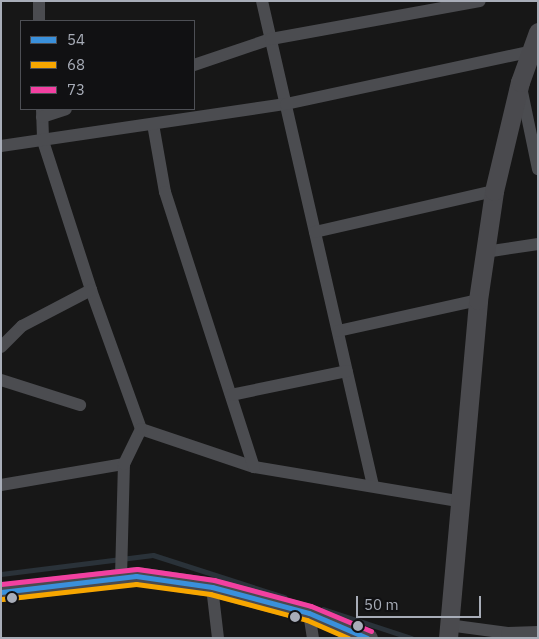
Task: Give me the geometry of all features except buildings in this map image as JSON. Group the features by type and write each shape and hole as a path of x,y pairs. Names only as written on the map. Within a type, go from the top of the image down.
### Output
{"main road":[{"path":"447,633 478,300 494,191 520,82 534,51 538,32"},
{"path":"1,592 120,577 212,587 308,613 368,638"}],"street":[{"path":"39,1 40,20"},
{"path":"262,1 373,484"},
{"path":"195,65 271,39 480,1"},
{"path":"1,146 286,104 534,51"},
{"path":"520,82 538,169"},
{"path":"60,110 42,113 42,141 91,290 141,429 124,464 120,577"},
{"path":"153,124 165,192 254,466"},
{"path":"315,232 494,191"},
{"path":"485,252 538,244"},
{"path":"1,347 22,326 91,290"},
{"path":"338,331 478,300"},
{"path":"231,395 347,371"},
{"path":"1,380 80,405"},
{"path":"141,429 254,466 373,484 458,501"},
{"path":"1,485 124,464"},
{"path":"212,587 218,638"},
{"path":"308,613 312,638"},
{"path":"447,633 538,632"}],"waterway":[{"path":"1,574 153,555 284,597"},
{"path":"323,609 411,638"}],"transit line":[{"name":"73","path":"1,584 137,569 214,580 311,606 371,631"},
{"name":"54","path":"1,592 136,576 212,587 309,613 367,638"},
{"name":"68","path":"2,599 136,584 210,594 307,620 348,638"}]}
